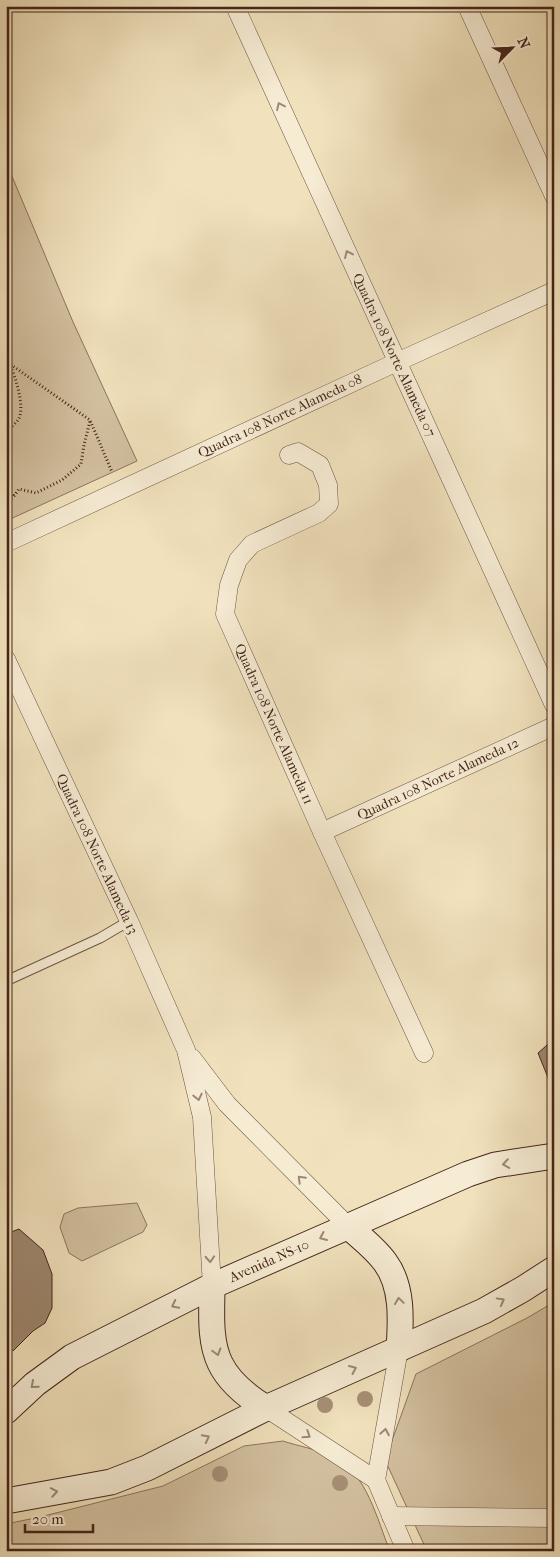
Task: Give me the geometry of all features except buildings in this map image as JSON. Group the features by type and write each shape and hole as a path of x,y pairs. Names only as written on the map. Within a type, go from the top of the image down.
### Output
{"street":[{"name":"Quadra 108 Norte Alameda 07","path":"235,6 554,705"},
{"path":"467,6 554,196"},
{"name":"Quadra 108 Norte Alameda 08","path":"6,543 554,291"},
{"name":"Quadra 108 Norte Alameda 11","path":"289,455 298,452 320,466 328,485 329,504 311,517 252,544 238,560 229,585 225,614 322,832 424,1053"},
{"name":"Quadra 108 Norte Alameda 13","path":"6,659 129,921 186,1050"},
{"name":"Quadra 108 Norte Alameda 12","path":"322,832 554,726"},
{"path":"186,1050 227,1104 385,1262 393,1277 401,1317 399,1349 376,1480 406,1551"},
{"path":"186,1050 202,1117 212,1286 212,1324 214,1345 220,1363 251,1399 376,1480"},
{"name":"Avenida NS-10","path":"6,1411 35,1384 72,1357 212,1286 468,1174 495,1165 554,1156"},
{"path":"6,1501 111,1482 147,1468 266,1408 484,1311 554,1269"},
{"path":"391,1516 554,1518"}],"lane":[{"path":"6,981 100,938 129,921"}],"path":[{"path":"6,330 8,363 16,380 20,408 19,419 6,432"},
{"path":"8,363 90,420 112,472"},
{"path":"6,503 19,489 36,493 62,480 81,464 90,420"},
{"path":"6,487 14,496"}],"shaded area":[{"path":"6,162 73,322 137,461 6,521"},
{"path":"137,1203 147,1225 143,1232 82,1261 69,1253 60,1227 64,1214 78,1208"},
{"path":"554,1302 554,1551 427,1551 385,1460 416,1374 527,1318"},
{"path":"283,1441 334,1457 355,1474 370,1498 390,1551 6,1551 6,1524 163,1486 244,1446"}]}
